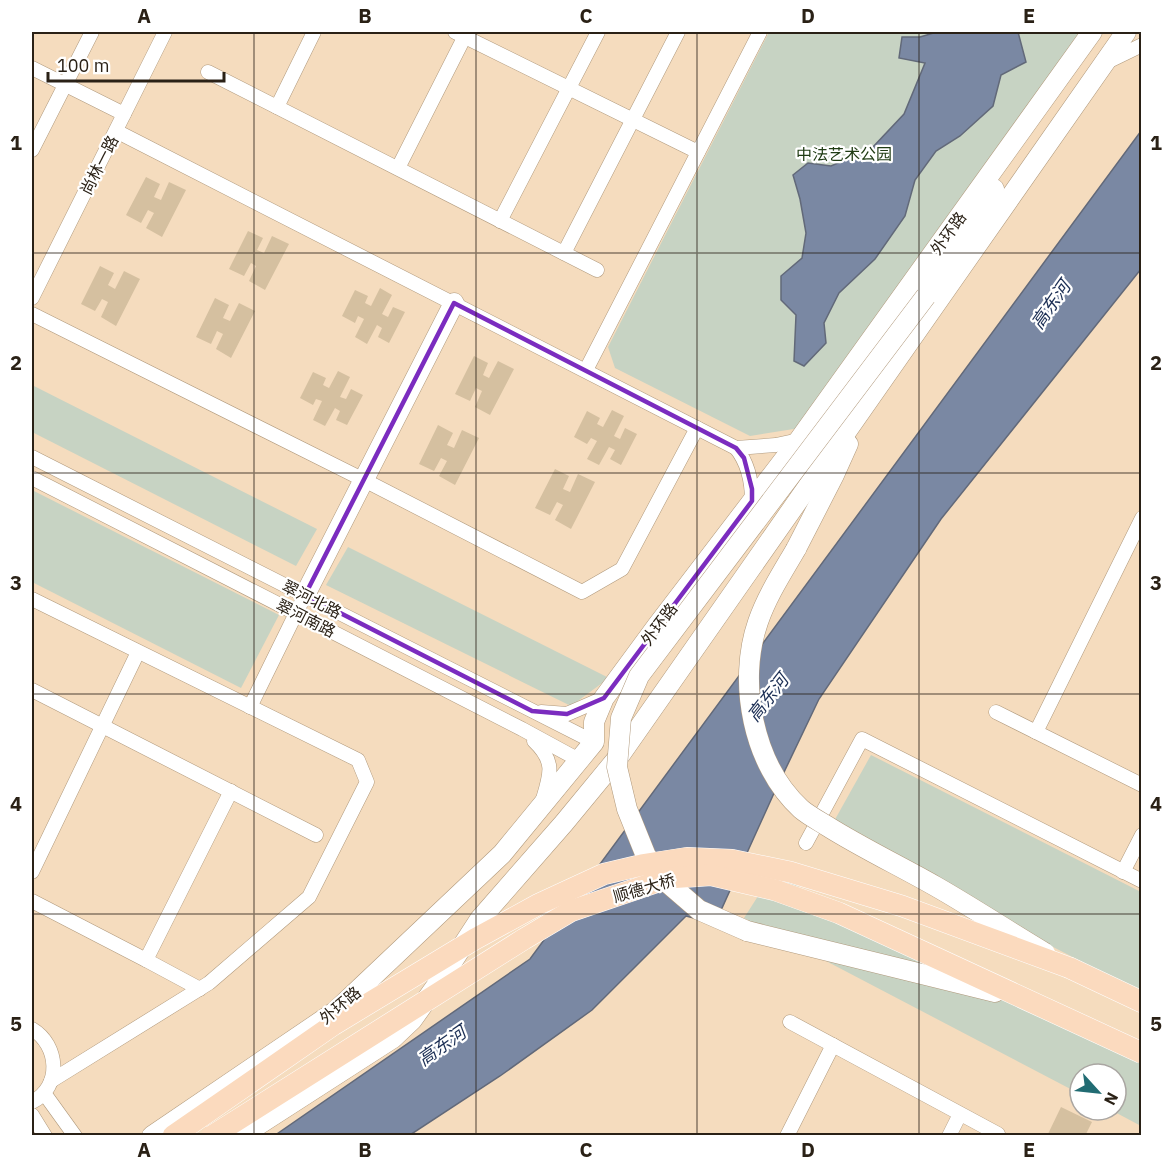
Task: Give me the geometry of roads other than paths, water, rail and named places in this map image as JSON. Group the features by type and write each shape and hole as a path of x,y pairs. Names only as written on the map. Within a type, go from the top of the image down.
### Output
{"main road":[{"name":"外环路","path":"152,1136 336,1011 502,854 594,741 594,722 604,698 799,440 1045,97 1082,41 1092,32"},
{"name":"外环路","path":"241,1136 393,1038 412,1020 480,919 564,823 620,754 1126,32"},
{"path":"1028,1000 747,931 699,910 670,885 646,856 627,809 617,767 621,718 639,676 926,296 991,194 1045,97"},
{"path":"305,595 454,303"},
{"path":"864,407 834,475 796,549 772,589 758,622 750,650 750,695 756,734 770,767 784,790 802,810 847,839 936,886 1070,968"},
{"path":"594,741 620,754"},
{"path":"579,760 605,774"},
{"path":"173,1136 333,1025 475,939 539,904 604,874 642,864 687,858 732,860 790,872 902,906 1070,968 1142,1002"},
{"name":"顺德大桥","path":"212,1136 571,911 668,878 711,875 775,890 839,913 1142,1053"}],"street":[{"path":"32,150 92,32"},
{"name":"尚林一路","path":"32,298 165,32"},
{"path":"277,107 314,32"},
{"path":"500,221 597,32"},
{"path":"564,253 678,32"},
{"path":"586,370 760,32"},
{"path":"398,168 462,33 698,152"},
{"path":"1103,65 1142,45"},
{"path":"32,68 124,114"},
{"path":"208,72 597,270"},
{"path":"116,131 736,448 744,458 752,489 752,501"},
{"path":"32,314 582,592 622,569 697,428"},
{"path":"736,448 776,445 799,440"},
{"name":"翠河北路","path":"32,457 594,741"},
{"name":"翠河南路","path":"32,478 579,760"},
{"path":"1036,732 1142,518"},
{"path":"250,707 305,595"},
{"path":"32,599 358,760 367,782 309,897 209,983 48,1087 32,1102"},
{"path":"32,872 138,652"},
{"path":"32,690 316,835"},
{"path":"532,711 567,714 604,698"},
{"path":"996,712 1142,785"},
{"path":"522,729 546,752 551,774 541,806"},
{"path":"806,843 862,739 1142,881"},
{"path":"146,960 231,791"},
{"path":"1123,872 1142,835"},
{"path":"32,901 200,989"},
{"path":"790,1022 998,1134"},
{"path":"32,1029 47,1042 54,1068 48,1087 75,1136"},
{"path":"787,1136 833,1045"},
{"path":"949,1136 960,1114"},
{"path":"32,1115 45,1136"},
{"path":"66,1122 83,1136"}],"water":[{"path":"937,32 1018,32 1026,62 1001,75 993,106 960,136 936,151 915,180 905,216 875,259 839,293 824,323 826,343 804,366 794,361 796,315 781,300 781,276 802,258 806,233 793,175 808,163 831,166 871,149 904,114 925,63 899,58 902,37 920,37"},
{"name":"高东河","path":"1141,131 1141,269 941,519 819,699 722,908 709,922 686,916 592,1010 500,1076 410,1135 274,1136 530,959"}],"park label":[{"name":"中法艺术公园","path":"844,154"}]}
